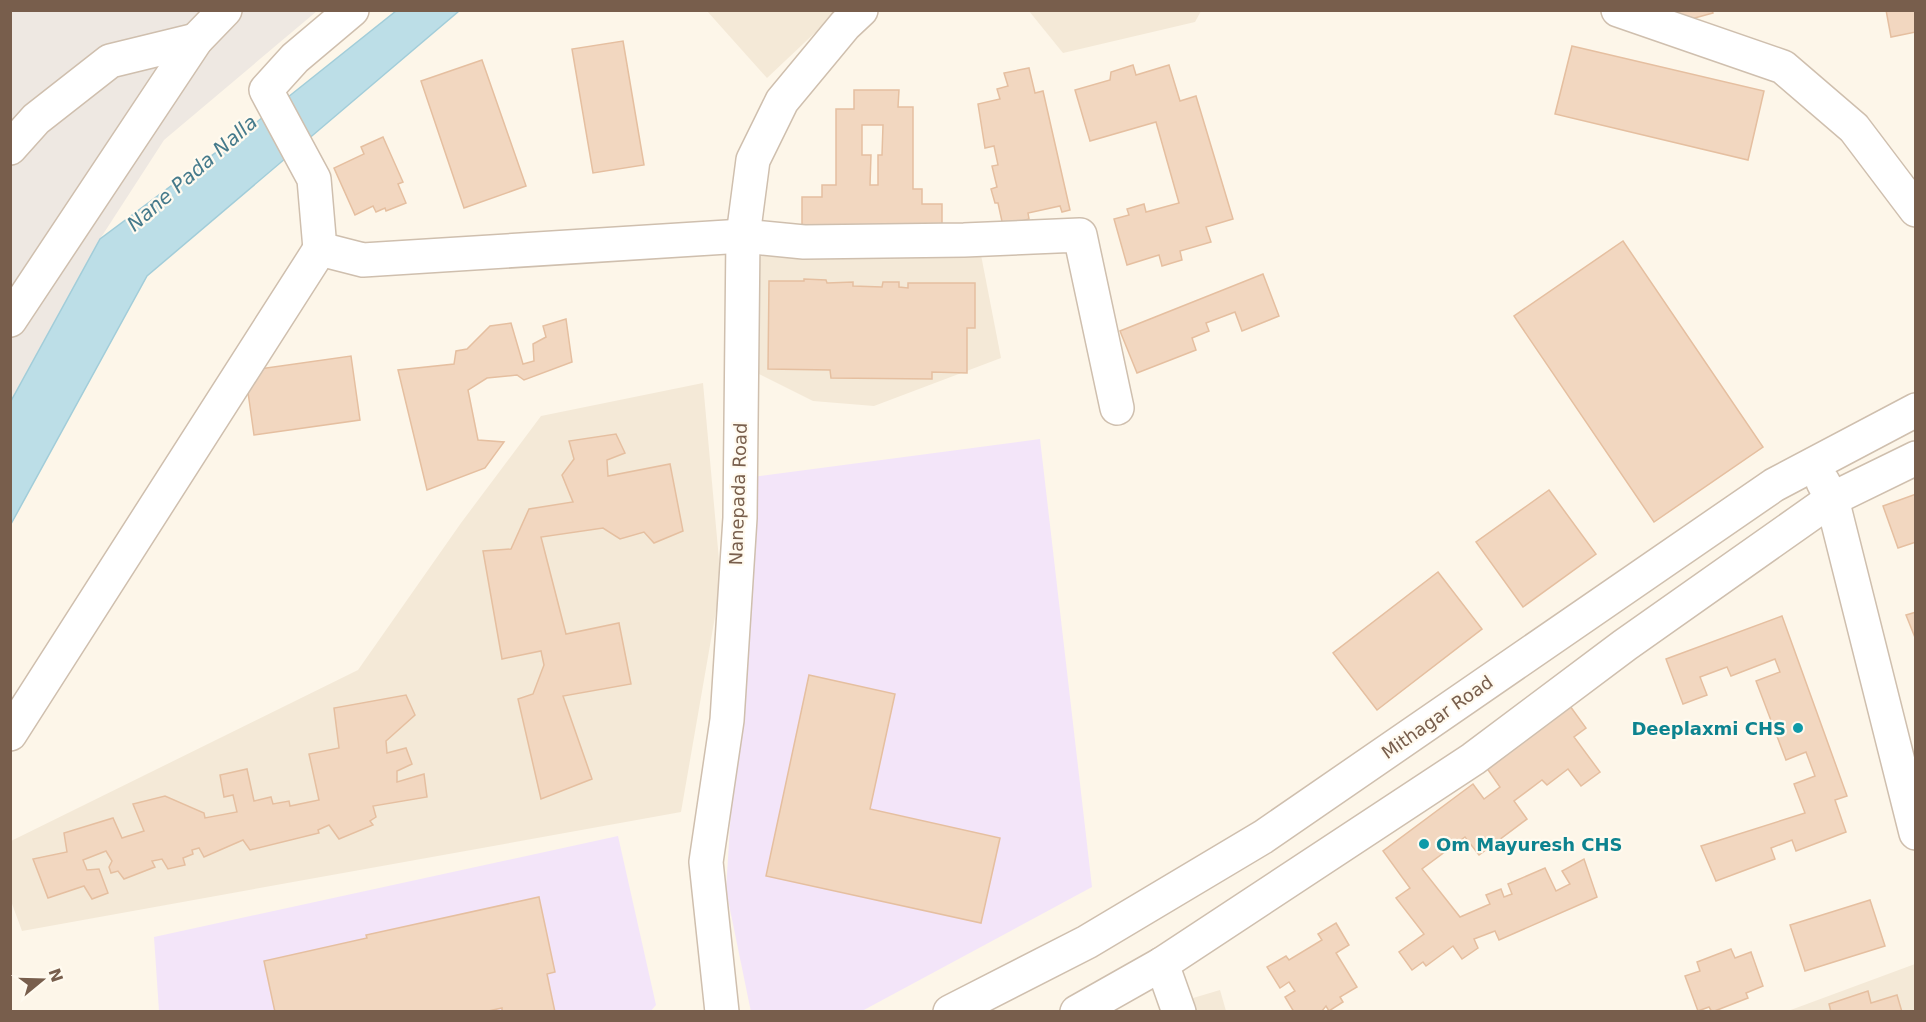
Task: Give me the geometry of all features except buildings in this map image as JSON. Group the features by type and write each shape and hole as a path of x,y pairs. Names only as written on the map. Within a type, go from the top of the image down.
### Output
{"street":[{"path":"10,320 196,40 225,10"},
{"path":"10,734 320,249 314,179 266,90 295,58 352,10"},
{"name":"Nanepada Road","path":"715,1007 706,862 727,720 740,518 743,236 753,160 782,101 845,25 861,10"},
{"path":"1618,10 1783,67 1854,128 1916,210"},
{"path":"10,148 23,123 110,61 196,40"},
{"path":"320,249 363,260 743,236 804,242 964,240 1080,235 1117,408"},
{"name":"Mithagar Road","path":"950,1011 1087,942 1263,837 1774,485 1916,410"},
{"path":"1077,1011 1162,964 1473,759 1625,645 1832,499 1916,458"},
{"path":"1814,464 1832,499 1916,833"},
{"path":"1162,964 1179,1011"}],"shaded area":[{"path":"11,11 317,11 164,140 100,239 11,401"},
{"path":"707,11 838,11 767,78"},
{"path":"1029,11 1201,11 1195,22 1063,53"},
{"path":"761,254 981,255 1001,358 874,406 813,401 751,370"},
{"path":"703,383 721,582 681,812 22,931 11,901 11,841 358,670 461,523 541,416"},
{"path":"1040,439 1092,887 862,1011 751,1012 726,890 752,477"},
{"path":"618,836 656,1005 650,1012 159,1011 154,937"},
{"path":"1915,964 1915,1011 1788,1011"},
{"path":"1220,990 1226,1011 1165,1011 1163,1007"}],"water":[{"name":"Nane Pada Nalla","path":"396,11 459,11 147,276 11,524 11,401 100,239 258,121"}],"place":[{"name":"Deeplaxmi CHS","path":"1798,728"},
{"name":"Om Mayuresh CHS","path":"1424,844"}]}
